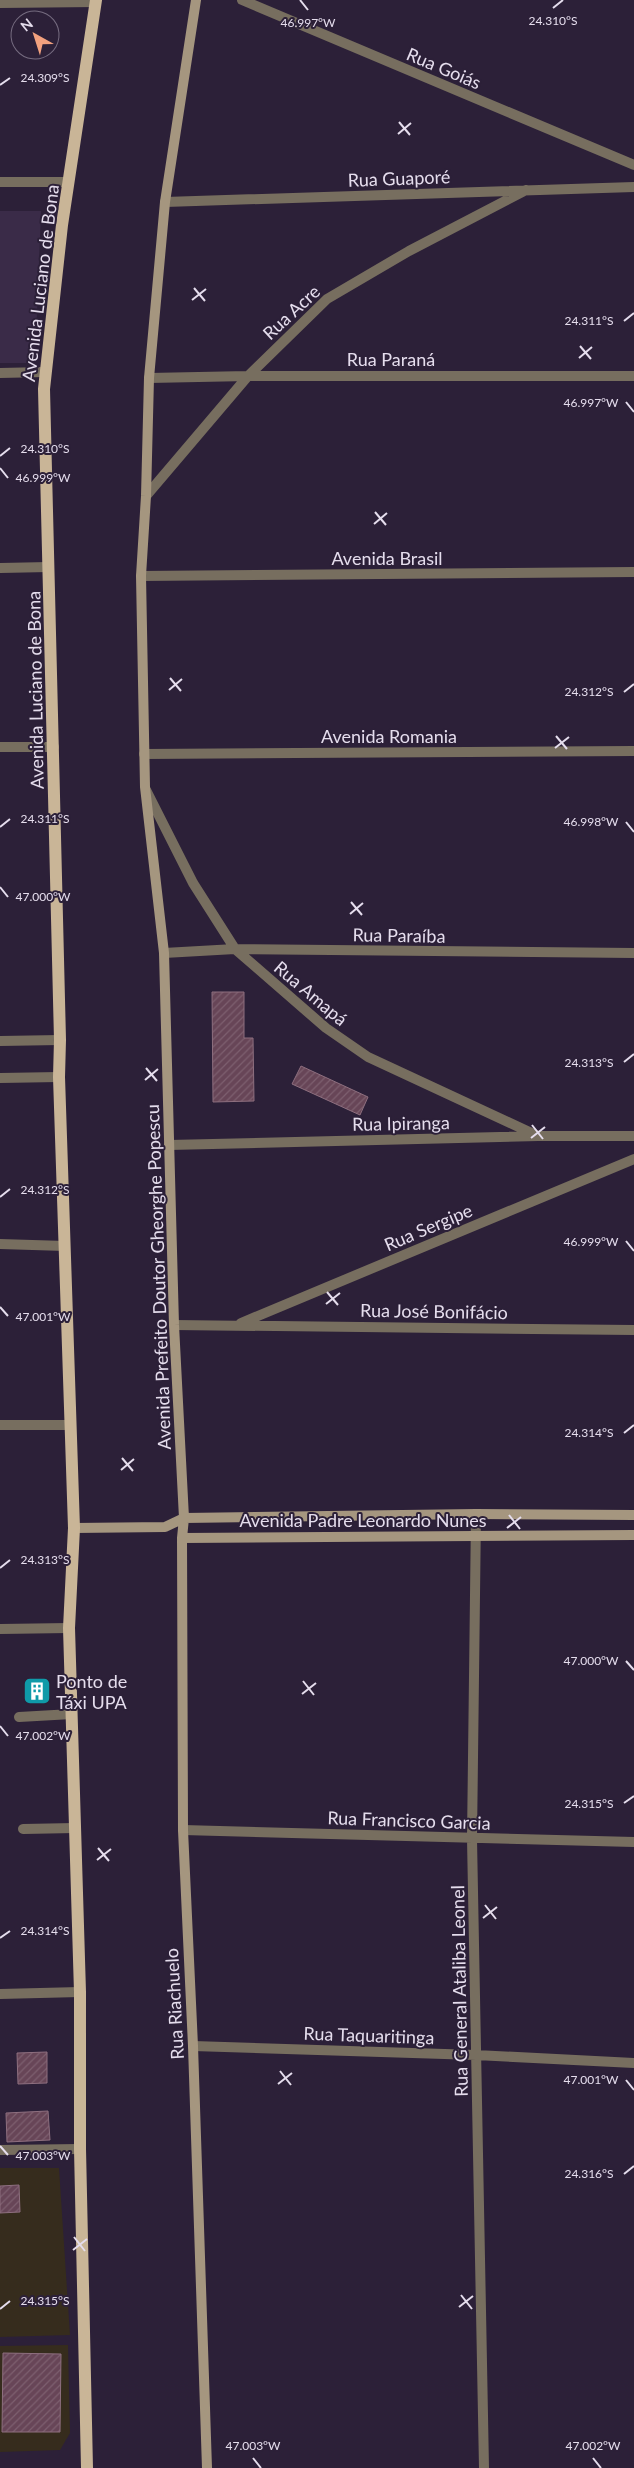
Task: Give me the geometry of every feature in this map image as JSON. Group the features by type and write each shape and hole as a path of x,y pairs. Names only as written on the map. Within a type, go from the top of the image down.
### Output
{"main road":[{"name":"Avenida Prefeito Doutor Gheorghe Popescu","path":"182,1538 184,1518 174,1325 164,953 145,787 140,576 146,496 149,378 165,202 196,0"},
{"name":"Avenida Luciano de Bona","path":"87,2468 80,2149 80,1992 70,1628 74,1528 59,1077 60,1040 45,372 62,224 96,1"},
{"name":"Avenida Padre Leonardo Nunes","path":"184,1518 476,1514 634,1515"},
{"path":"74,1528 165,1526 184,1518"},
{"path":"165,1526 182,1538"},
{"name":"Avenida Padre Leonardo Nunes","path":"182,1538 634,1535"},
{"name":"Rua Riachuelo","path":"182,1538 183,1830 193,2046 207,2468"}],"street":[{"name":"Rua Goiás","path":"242,0 634,165"},
{"path":"0,3 96,1"},
{"path":"0,182 69,182"},
{"name":"Rua Guaporé","path":"165,202 634,187"},
{"name":"Rua Acre","path":"146,496 248,376 327,299 409,251 526,190"},
{"path":"0,373 45,372"},
{"name":"Rua Paraná","path":"149,378 248,376 634,376"},
{"path":"0,568 49,567"},
{"name":"Avenida Brasil","path":"140,576 634,572"},
{"path":"0,747 54,748"},
{"name":"Avenida Romania","path":"144,754 634,751"},
{"name":"Rua Amapá","path":"145,787 192,883 235,949 326,1028 368,1057 538,1136"},
{"name":"Rua Paraíba","path":"164,953 235,949 634,953"},
{"path":"0,1041 60,1040"},
{"path":"0,1078 59,1077"},
{"name":"Rua Ipiranga","path":"169,1145 538,1136 634,1136"},
{"name":"Rua Sergipe","path":"235,1326 634,1159"},
{"path":"0,1244 65,1246"},
{"name":"Rua José Bonifácio","path":"174,1325 634,1330"},
{"path":"0,1425 70,1425"},
{"name":"Rua General Ataliba Leonel","path":"476,1514 472,1839 484,2468"},
{"path":"0,1629 70,1628"},
{"path":"19,1716 72,1714"},
{"path":"23,1829 75,1828"},
{"name":"Rua Francisco Garcia","path":"183,1830 634,1842"},
{"path":"0,1994 80,1992"},
{"name":"Rua Taquaritinga","path":"193,2046 476,2055 634,2063"},
{"path":"0,2150 80,2149"}],"shaded area":[{"path":"0,211 41,211 35,363 0,363"},
{"path":"0,2168 59,2168 70,2335 0,2337"},
{"path":"68,2345 70,2433 60,2450 0,2452 0,2346"}],"building":[{"path":"212,992 244,992 244,1038 253,1038 254,1101 213,1102"},
{"path":"301,1066 368,1097 360,1115 292,1084"},
{"path":"47,2052 47,2083 18,2084 17,2053"},
{"path":"48,2111 50,2140 7,2142 6,2113"},
{"path":"19,2185 20,2212 0,2213 0,2186"},
{"path":"3,2353 61,2354 60,2432 2,2432"}],"place":[{"name":"Ponto de Táxi UPA","path":"37,1691"}]}
